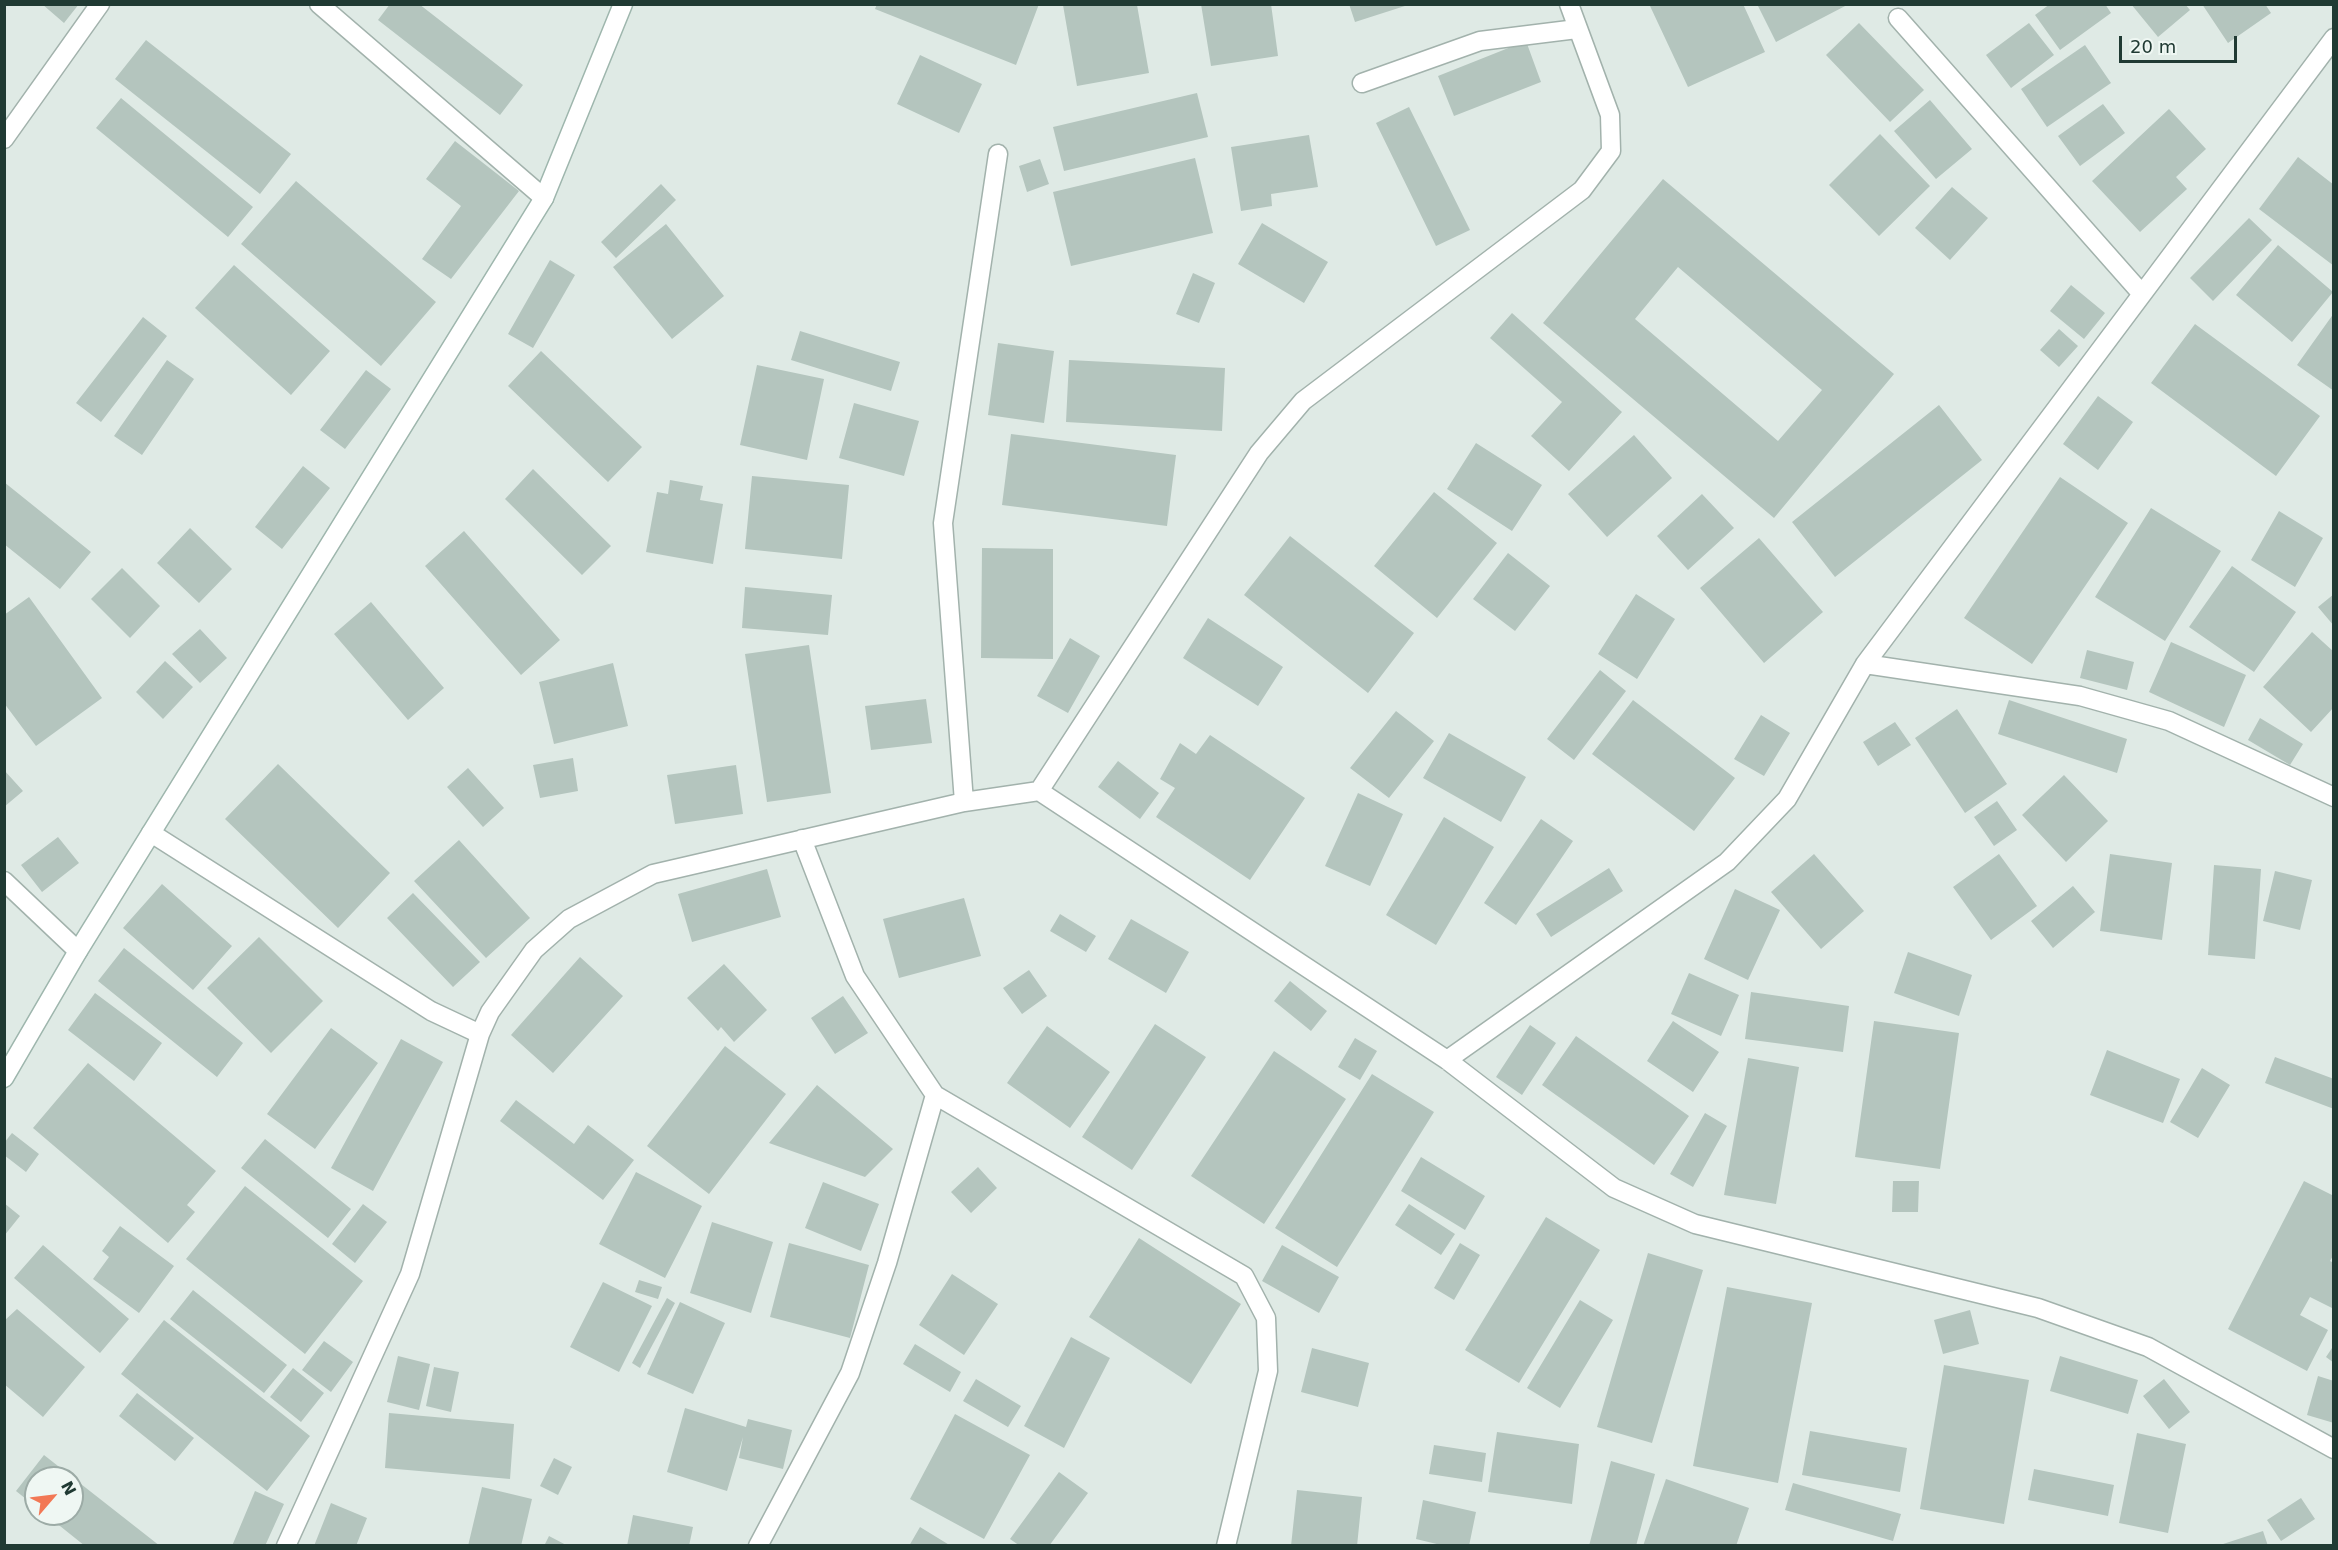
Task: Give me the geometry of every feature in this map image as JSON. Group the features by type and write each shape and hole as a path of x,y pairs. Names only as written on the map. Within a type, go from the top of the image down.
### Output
{"street":[{"path":"4,139 100,4"},
{"path":"319,4 544,198"},
{"path":"4,1078 78,951 544,198 623,4"},
{"path":"1040,791 1259,453 1303,401 1582,190 1611,151 1610,115 1569,4"},
{"path":"1898,18 2142,294"},
{"path":"1362,83 1480,41 1577,29"},
{"path":"1447,1060 1727,862 1787,799 1865,664 2334,38"},
{"path":"964,802 943,523 998,154"},
{"path":"1865,664 2080,696 2169,721 2334,797"},
{"path":"286,1545 410,1274 480,1034 489,1012 534,950 569,919 652,874 964,802 1040,791 1447,1060 1614,1188 1695,1224 2038,1308 2148,1347 2334,1449"},
{"path":"151,833 430,1011 480,1034"},
{"path":"802,839 855,976 935,1095 1244,1276 1266,1318 1268,1371 1226,1545"},
{"path":"4,881 78,951"},
{"path":"759,1545 850,1373 887,1263 935,1095"}],"building":[{"path":"42,4 79,4 64,23"},
{"path":"390,4 419,4 523,85 500,115 378,20"},
{"path":"877,4 1039,4 1016,65 875,9"},
{"path":"1201,4 1271,4 1278,56 1211,66"},
{"path":"1349,4 1408,4 1408,5 1355,22"},
{"path":"1653,4 1743,4 1765,52 1688,87 1650,6"},
{"path":"1757,4 1849,4 1776,42"},
{"path":"2050,4 2105,4 2111,13 2060,50 2035,15"},
{"path":"2131,4 2185,4 2190,10 2158,37"},
{"path":"2202,4 2265,4 2271,13 2228,43"},
{"path":"1063,5 1137,5 1149,73 1077,86"},
{"path":"1859,23 1924,90 1890,122 1826,55"},
{"path":"2029,23 2054,55 2011,88 1986,55"},
{"path":"146,40 291,154 260,194 115,79"},
{"path":"1526,41 1541,82 1454,116 1438,76"},
{"path":"2085,45 2111,83 2047,127 2021,89"},
{"path":"920,55 982,84 959,133 897,104"},
{"path":"1197,93 1208,137 1064,171 1053,127"},
{"path":"121,98 253,207 228,237 96,128"},
{"path":"1930,100 1972,149 1936,179 1894,131"},
{"path":"2103,104 2125,133 2080,166 2058,136"},
{"path":"1409,107 1470,230 1436,246 1376,123"},
{"path":"2169,109 2206,149 2176,177 2187,189 2140,232 2092,181"},
{"path":"1880,134 1930,186 1879,236 1829,185"},
{"path":"1309,135 1318,187 1271,194 1272,206 1241,211 1231,147"},
{"path":"455,141 519,191 451,279 422,259 461,206 426,179"},
{"path":"2298,157 2334,185 2334,266 2259,209"},
{"path":"1195,158 1213,233 1071,266 1053,192"},
{"path":"1040,159 1049,184 1027,192 1019,166"},
{"path":"1663,179 1894,374 1774,518 1543,323","holes":["1678,267 1822,390 1778,441 1635,319"]},
{"path":"296,181 436,302 381,366 241,244"},
{"path":"661,184 676,200 616,258 601,242"},
{"path":"1952,187 1988,218 1950,260 1915,228"},
{"path":"2249,218 2272,240 2213,301 2190,278"},
{"path":"1262,223 1328,262 1304,303 1238,264"},
{"path":"666,224 724,296 672,339 613,267"},
{"path":"2278,245 2333,292 2292,342 2236,295"},
{"path":"550,260 575,275 533,348 508,334"},
{"path":"234,265 330,351 291,395 195,308"},
{"path":"1193,273 1215,283 1199,323 1176,314"},
{"path":"2071,285 2105,313 2084,339 2050,311"},
{"path":"1512,313 1622,412 1569,471 1531,436 1562,402 1490,338"},
{"path":"2334,313 2334,391 2297,365"},
{"path":"143,317 167,336 101,422 76,403"},
{"path":"2195,324 2320,416 2276,476 2151,383"},
{"path":"2059,329 2078,346 2059,367 2040,350"},
{"path":"800,331 900,362 891,391 791,360"},
{"path":"998,343 1054,351 1044,423 988,415"},
{"path":"541,351 642,447 608,482 508,386"},
{"path":"167,360 194,379 142,455 114,436"},
{"path":"1069,360 1225,368 1222,431 1066,422"},
{"path":"757,365 824,379 807,460 740,445"},
{"path":"366,370 391,389 345,449 320,430"},
{"path":"2098,396 2133,422 2098,470 2063,444"},
{"path":"854,403 919,421 904,476 839,458"},
{"path":"1939,405 1982,460 1835,577 1792,522"},
{"path":"1011,434 1176,455 1167,526 1002,505"},
{"path":"1634,435 1672,478 1607,537 1568,494"},
{"path":"1476,443 1542,485 1512,531 1447,489"},
{"path":"303,466 330,488 282,549 255,527"},
{"path":"533,469 611,546 582,575 505,499"},
{"path":"752,476 849,485 842,559 745,549"},
{"path":"2060,477 2128,523 2032,664 1964,618"},
{"path":"670,480 703,486 700,500 723,504 713,564 646,552 657,492 668,494"},
{"path":"4,482 91,552 60,589 4,544"},
{"path":"1434,492 1497,543 1437,618 1374,566"},
{"path":"1702,494 1734,528 1688,570 1657,536"},
{"path":"2151,508 2221,551 2165,641 2095,597"},
{"path":"2279,511 2323,538 2295,587 2251,560"},
{"path":"190,528 232,569 199,603 157,563"},
{"path":"464,531 560,640 521,675 425,566"},
{"path":"1290,536 1414,633 1368,693 1244,595"},
{"path":"1759,538 1823,612 1764,663 1700,588"},
{"path":"982,548 1053,549 1053,659 981,658"},
{"path":"1508,553 1550,586 1515,631 1473,599"},
{"path":"2232,566 2296,612 2254,672 2189,627"},
{"path":"122,568 160,606 130,638 91,599"},
{"path":"745,587 832,595 828,635 742,628"},
{"path":"1636,594 1675,619 1637,679 1598,654"},
{"path":"2334,594 2334,626 2318,607"},
{"path":"29,597 102,698 36,746 4,703 4,615"},
{"path":"371,602 444,688 408,720 334,634"},
{"path":"1208,618 1283,667 1258,706 1183,658"},
{"path":"200,629 227,658 200,683 172,654"},
{"path":"2312,632 2334,652 2334,707 2311,732 2263,687"},
{"path":"1070,638 1100,656 1068,713 1037,696"},
{"path":"2171,642 2246,675 2224,727 2149,692"},
{"path":"809,645 831,793 767,802 745,654"},
{"path":"2087,650 2134,662 2127,690 2080,678"},
{"path":"165,661 193,687 163,719 136,692"},
{"path":"613,663 628,726 554,744 539,682"},
{"path":"1600,670 1626,691 1574,760 1547,739"},
{"path":"926,699 932,743 871,750 865,706"},
{"path":"1633,700 1735,778 1694,831 1592,754"},
{"path":"2009,700 2127,739 2117,773 1998,734"},
{"path":"1957,709 2007,784 1965,813 1915,738"},
{"path":"1396,711 1434,741 1389,798 1350,768"},
{"path":"1761,715 1790,733 1764,776 1734,759"},
{"path":"2260,718 2303,744 2290,765 2248,740"},
{"path":"1895,722 1911,745 1878,766 1863,742"},
{"path":"1449,733 1526,777 1501,822 1423,778"},
{"path":"1210,735 1305,798 1250,880 1156,817 1175,788 1160,779 1180,743 1196,754"},
{"path":"573,758 578,791 540,798 533,765"},
{"path":"1118,761 1159,793 1140,819 1098,787"},
{"path":"278,764 390,873 338,928 225,819"},
{"path":"736,765 743,814 675,824 667,775"},
{"path":"468,768 504,808 483,827 447,787"},
{"path":"4,770 23,791 4,807"},
{"path":"2064,775 2108,821 2066,862 2022,815"},
{"path":"1358,793 1403,814 1370,886 1325,866"},
{"path":"1997,801 2017,830 1994,846 1974,817"},
{"path":"1444,817 1494,847 1436,945 1386,915"},
{"path":"1541,819 1573,841 1516,925 1484,903"},
{"path":"58,837 79,863 42,892 21,865"},
{"path":"459,840 530,918 486,958 414,881"},
{"path":"1814,854 1864,911 1821,949 1771,892"},
{"path":"1999,854 2037,906 1991,940 1953,887"},
{"path":"2110,854 2172,863 2162,940 2100,931"},
{"path":"2214,865 2261,869 2255,959 2208,955"},
{"path":"1609,868 1623,891 1551,937 1536,914"},
{"path":"767,869 781,917 692,942 678,894"},
{"path":"2275,871 2312,880 2300,930 2263,921"},
{"path":"162,884 232,946 193,990 123,928"},
{"path":"2073,886 2095,912 2053,948 2031,921"},
{"path":"1735,889 1780,910 1748,980 1704,959"},
{"path":"413,893 480,962 453,987 387,918"},
{"path":"964,898 981,956 899,978 883,919"},
{"path":"1060,914 1096,936 1086,952 1050,931"},
{"path":"1131,919 1189,952 1166,993 1108,959"},
{"path":"259,937 323,1001 271,1053 207,988"},
{"path":"124,948 243,1043 217,1077 98,981"},
{"path":"1908,952 1972,975 1959,1016 1894,993"},
{"path":"580,957 623,996 553,1073 511,1035"},
{"path":"724,964 767,1010 734,1042 721,1027 718,1031 687,998"},
{"path":"1029,970 1047,996 1022,1014 1003,988"},
{"path":"1689,973 1739,995 1721,1036 1671,1014"},
{"path":"1290,981 1327,1011 1311,1031 1274,1001"},
{"path":"1751,992 1849,1006 1843,1052 1745,1039"},
{"path":"95,993 162,1043 134,1081 68,1030"},
{"path":"843,996 868,1033 835,1054 811,1018"},
{"path":"1673,1021 1719,1052 1693,1092 1647,1061"},
{"path":"1874,1021 1959,1033 1940,1169 1855,1157"},
{"path":"1155,1024 1206,1057 1132,1170 1082,1137"},
{"path":"1530,1025 1556,1043 1522,1095 1496,1077"},
{"path":"1047,1026 1110,1072 1070,1128 1007,1083"},
{"path":"331,1028 378,1063 315,1149 267,1114"},
{"path":"1576,1036 1689,1116 1654,1165 1542,1085"},
{"path":"1355,1038 1377,1051 1360,1080 1338,1067"},
{"path":"401,1039 443,1062 373,1191 331,1168"},
{"path":"725,1046 786,1094 709,1194 647,1146"},
{"path":"2107,1050 2180,1079 2163,1123 2090,1095"},
{"path":"1274,1051 1346,1099 1264,1224 1191,1176"},
{"path":"2275,1057 2334,1079 2334,1109 2265,1083"},
{"path":"1748,1058 1799,1067 1776,1204 1724,1195"},
{"path":"88,1063 216,1171 187,1205 195,1212 168,1243 33,1128"},
{"path":"2202,1068 2230,1085 2198,1138 2170,1122"},
{"path":"1372,1074 1434,1112 1337,1267 1275,1228"},
{"path":"817,1085 893,1149 865,1177 769,1143"},
{"path":"516,1100 574,1144 588,1125 634,1160 603,1200 500,1121"},
{"path":"1705,1113 1727,1126 1693,1187 1670,1174"},
{"path":"12,1133 39,1154 26,1172 4,1155 4,1143"},
{"path":"265,1139 351,1209 328,1238 241,1168"},
{"path":"1421,1157 1485,1196 1465,1230 1401,1191"},
{"path":"978,1167 997,1188 971,1213 951,1192"},
{"path":"636,1172 702,1206 665,1278 599,1244"},
{"path":"1893,1181 1919,1181 1918,1212 1892,1212"},
{"path":"2304,1181 2334,1196 2334,1254 2330,1261 2334,1263 2334,1309 2310,1297 2300,1315 2328,1330 2307,1371 2228,1329"},
{"path":"823,1182 879,1204 861,1251 805,1228"},
{"path":"245,1186 363,1281 305,1354 186,1259"},
{"path":"4,1203 20,1216 4,1236"},
{"path":"363,1204 387,1222 355,1263 332,1244"},
{"path":"1409,1204 1455,1234 1441,1255 1395,1225"},
{"path":"1546,1217 1600,1250 1519,1383 1465,1350"},
{"path":"712,1222 773,1242 751,1313 690,1293"},
{"path":"120,1226 174,1266 139,1313 93,1279 109,1257 102,1251"},
{"path":"1139,1238 1241,1304 1191,1384 1089,1317"},
{"path":"789,1243 869,1265 850,1338 770,1317"},
{"path":"1460,1243 1480,1255 1454,1300 1434,1288"},
{"path":"43,1245 129,1319 100,1353 14,1278"},
{"path":"1282,1245 1339,1277 1319,1313 1262,1281"},
{"path":"1648,1253 1703,1270 1652,1443 1597,1427"},
{"path":"952,1274 998,1304 964,1355 919,1325"},
{"path":"639,1280 662,1287 658,1299 635,1292"},
{"path":"603,1282 652,1306 619,1372 570,1347"},
{"path":"1727,1287 1812,1303 1778,1483 1693,1466"},
{"path":"193,1290 287,1365 264,1393 170,1319"},
{"path":"667,1298 675,1303 640,1368 632,1363"},
{"path":"1580,1300 1613,1320 1560,1408 1527,1388"},
{"path":"680,1302 725,1323 693,1394 647,1374"},
{"path":"17,1309 85,1367 43,1417 4,1384 4,1321"},
{"path":"1970,1310 1979,1344 1943,1354 1934,1320"},
{"path":"164,1320 310,1436 267,1491 121,1374"},
{"path":"1071,1337 1110,1358 1064,1448 1024,1426"},
{"path":"324,1341 353,1362 331,1392 302,1370"},
{"path":"915,1344 961,1372 950,1392 903,1364"},
{"path":"2334,1345 2334,1363 2326,1357"},
{"path":"1312,1348 1369,1363 1358,1407 1301,1392"},
{"path":"398,1356 430,1364 419,1410 387,1402"},
{"path":"2060,1356 2138,1380 2128,1414 2050,1391"},
{"path":"1944,1365 2029,1380 2004,1524 1920,1509"},
{"path":"434,1367 459,1372 451,1412 426,1406"},
{"path":"293,1368 324,1393 301,1422 270,1397"},
{"path":"2318,1376 2334,1381 2334,1423 2307,1415"},
{"path":"976,1379 1021,1406 1008,1427 963,1401"},
{"path":"2164,1379 2190,1412 2169,1429 2143,1396"},
{"path":"137,1393 194,1438 175,1461 119,1416"},
{"path":"685,1408 746,1427 748,1419 792,1430 783,1469 739,1458 743,1437 727,1491 667,1472"},
{"path":"389,1413 514,1424 510,1479 385,1468"},
{"path":"955,1414 1030,1455 984,1539 910,1499"},
{"path":"1810,1431 1907,1448 1900,1492 1802,1475"},
{"path":"1497,1432 1579,1444 1572,1504 1488,1492"},
{"path":"2137,1433 2186,1444 2168,1533 2119,1523"},
{"path":"1434,1445 1486,1453 1482,1482 1429,1474"},
{"path":"44,1455 58,1466 35,1466"},
{"path":"554,1458 572,1467 558,1495 540,1486"},
{"path":"1611,1461 1655,1474 1636,1546 1589,1546"},
{"path":"2034,1469 2114,1485 2108,1516 2028,1500"},
{"path":"1059,1472 1088,1493 1049,1546 1020,1546 1010,1539"},
{"path":"1666,1479 1749,1508 1736,1546 1643,1546"},
{"path":"24,1481 24,1497 16,1491"},
{"path":"1793,1483 1901,1514 1893,1541 1785,1510"},
{"path":"84,1486 160,1546 85,1546 60,1526 84,1526"},
{"path":"482,1487 532,1499 521,1546 468,1546"},
{"path":"1297,1490 1362,1497 1357,1546 1291,1546"},
{"path":"255,1491 284,1504 265,1546 232,1546"},
{"path":"2301,1498 2315,1519 2281,1541 2267,1520"},
{"path":"1423,1500 1476,1512 1469,1546 1445,1546 1416,1539"},
{"path":"331,1503 367,1518 356,1546 314,1546"},
{"path":"633,1515 693,1527 689,1546 627,1546"},
{"path":"920,1527 951,1546 909,1546"},
{"path":"2263,1531 2268,1546 2220,1546 2220,1545"},
{"path":"549,1536 568,1546 544,1546"}]}
